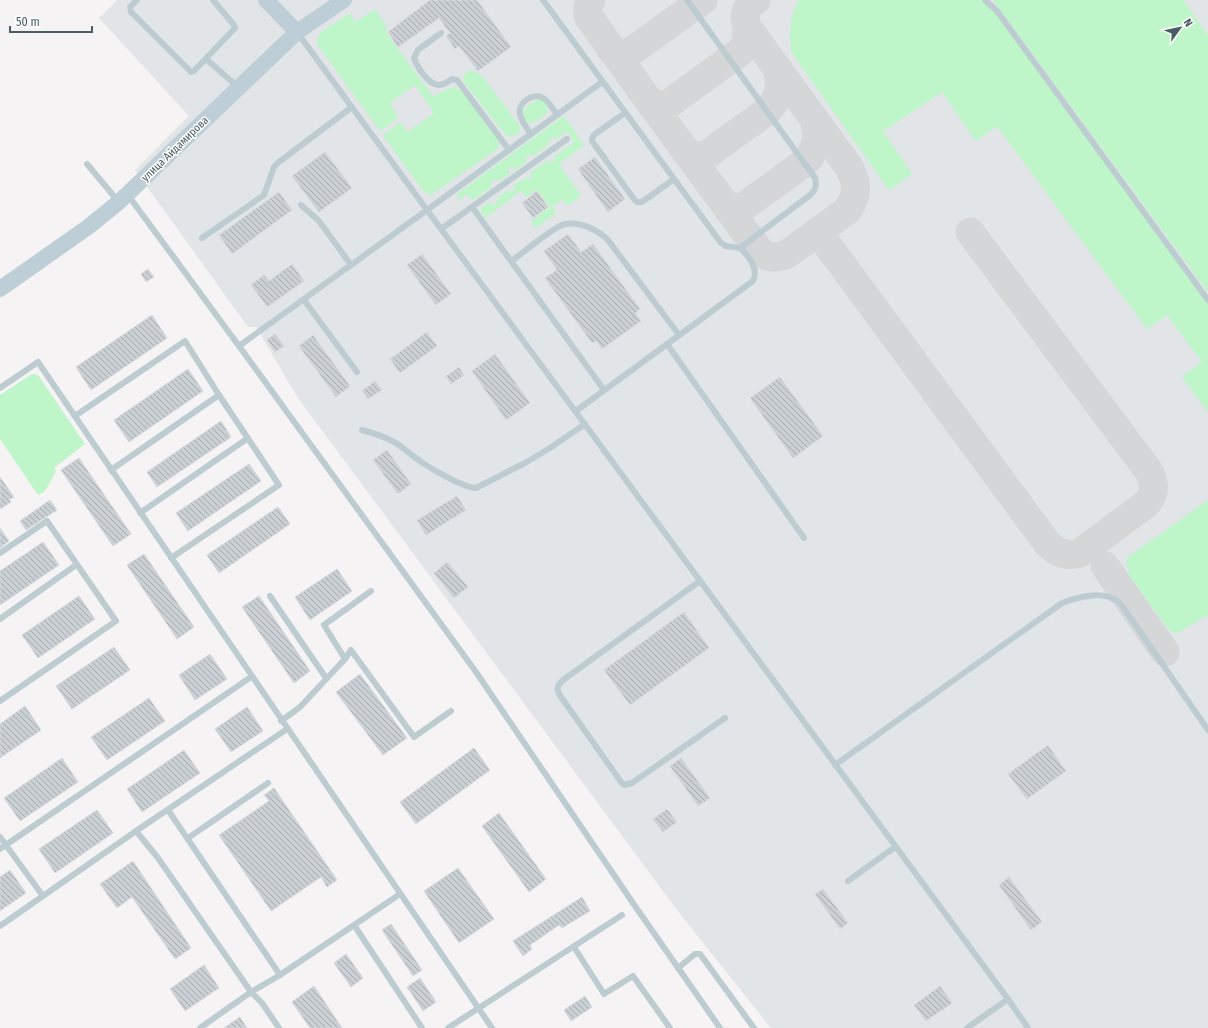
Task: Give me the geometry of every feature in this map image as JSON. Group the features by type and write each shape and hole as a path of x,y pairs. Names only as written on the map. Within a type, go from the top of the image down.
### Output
{"main road":[{"path":"266,0 297,32"},
{"name":"улица Айдамирова","path":"0,289 88,227 124,198 297,32 344,0"}],"lane":[{"path":"137,0 130,7 131,12 189,71 194,71 235,28 213,0"},
{"path":"543,0 721,243 726,246 740,248 810,195 816,188 816,182 815,178 687,0"},
{"path":"985,0 993,6 1002,18 1208,300"},
{"path":"297,32 1028,1028"},
{"path":"441,33 418,50 414,58 417,64 429,81 433,83 440,85 452,79 457,80 509,150"},
{"path":"206,59 239,88"},
{"path":"239,346 602,82"},
{"path":"531,134 522,120 519,110 522,104 531,97 539,96 545,98 557,115"},
{"path":"202,238 264,195 274,167 279,162 352,107"},
{"path":"625,113 595,134 592,141 634,199 637,202 642,202 674,180"},
{"path":"441,229 567,139"},
{"path":"87,164 124,198 239,346 476,672 720,1028"},
{"path":"301,205 319,221 351,265"},
{"path":"472,207 604,390"},
{"path":"512,261 564,224 577,224 595,229 608,240 679,335"},
{"path":"576,411 753,281 755,276 754,267 740,248"},
{"path":"304,300 356,372"},
{"path":"75,416 184,341 279,485 171,558"},
{"path":"667,344 804,538"},
{"path":"0,388 38,362 251,677 492,1028"},
{"path":"112,470 219,395"},
{"path":"362,430 393,441 423,463 464,485 476,488 525,463 585,424"},
{"path":"140,513 248,438"},
{"path":"0,553 48,521 76,565 116,621 0,701"},
{"path":"0,618 76,565"},
{"path":"700,581 563,680 558,684 557,689 617,776 625,785 632,783 725,718"},
{"path":"345,659 324,624 370,591"},
{"path":"270,596 326,678"},
{"path":"835,765 1062,602 1090,596 1110,597 1117,601 1125,610 1208,730"},
{"path":"281,721 300,707 345,659 351,650 414,737 450,711"},
{"path":"3,847 251,677"},
{"path":"0,926 136,831 287,729"},
{"path":"188,838 268,782"},
{"path":"168,810 280,975"},
{"path":"136,831 158,858 279,1028"},
{"path":"0,837 3,847 43,896"},
{"path":"848,881 895,847"},
{"path":"200,1028 400,894"},
{"path":"448,1028 622,915"},
{"path":"354,925 422,1028"},
{"path":"574,946 604,994 633,976 670,1028"},
{"path":"678,968 695,954 700,954 754,1028"},
{"path":"967,1028 1008,999"}],"shaded area":[{"path":"117,0 1208,0 1208,1028 771,1028 677,910 298,398 256,327 248,327 135,170 189,116 99,18"}],"green space":[{"path":"799,0 982,0 995,11 1208,302 1208,412 1182,377 1202,362 1167,315 1147,329 997,126 976,141 942,92 883,131 912,174 889,190 792,53 790,32 792,19"},
{"path":"993,0 1183,0 1208,35 1208,292"},
{"path":"375,9 388,29 385,31 433,97 454,87 462,91 498,139 499,146 496,150 431,195 424,192 383,135 400,122 408,132 434,113 415,85 390,103 398,118 380,131 317,44 318,37 321,32 350,13 356,22"},
{"path":"468,71 473,71 482,76 519,125 520,131 516,135 508,137 503,132 463,81 464,75"},
{"path":"539,99 544,100 547,105 547,112 543,117 531,123 524,120 523,112 529,105"},
{"path":"564,116 584,145 559,164 581,196 567,206 563,199 552,207 556,213 536,228 531,221 550,207 537,189 526,197 521,191 485,218 481,211 481,208 491,202 494,205 498,201 497,198 509,189 511,193 515,189 514,184 527,177 529,179 532,176 531,172 548,160 551,163 555,160 554,157 574,142 567,131 555,140 552,137 548,140 550,144 532,156 530,154 526,157 527,161 515,170 512,166 508,170 510,174 498,181 495,179 490,183 492,187 473,200 468,194 460,200 457,198 457,194"},
{"path":"32,374 38,375 85,444 54,468 56,471 45,491 38,495 0,439 0,395"},
{"path":"1208,500 1208,615 1177,633 1170,631 1130,577 1127,567 1127,558"}],"building":[{"path":"430,0 477,0 511,47 478,71 459,46 455,49 446,36 450,33 439,18 398,47 388,32"},
{"path":"325,152 352,188 319,212 292,176"},
{"path":"595,157 625,199 608,212 578,169"},
{"path":"537,191 548,207 533,218 522,203"},
{"path":"279,192 292,210 232,254 219,235"},
{"path":"568,234 581,252 593,244 640,309 635,313 641,321 602,349 596,341 592,343 545,278 557,270 544,251"},
{"path":"422,254 451,294 436,305 407,265"},
{"path":"292,264 304,281 267,307 251,285 264,275 269,281"},
{"path":"148,269 154,277 146,282 141,274"},
{"path":"152,315 167,338 91,390 76,367"},
{"path":"427,332 437,346 400,373 390,359"},
{"path":"275,334 284,346 275,352 267,340"},
{"path":"313,335 350,386 336,397 299,346"},
{"path":"495,354 530,403 506,420 472,371"},
{"path":"459,367 464,375 451,384 446,376"},
{"path":"188,369 203,391 129,442 114,420"},
{"path":"780,377 823,436 793,458 750,398"},
{"path":"375,381 382,390 368,399 362,391"},
{"path":"221,421 231,437 157,487 147,472"},
{"path":"387,450 411,484 398,494 373,460"},
{"path":"79,458 131,534 113,546 61,470"},
{"path":"249,464 261,481 188,531 176,513"},
{"path":"0,477 14,497 9,500 11,502 0,509"},
{"path":"457,496 466,510 426,535 417,520"},
{"path":"50,500 57,510 26,530 20,521"},
{"path":"278,507 290,524 219,573 207,555"},
{"path":"0,528 9,541 0,548"},
{"path":"43,542 59,565 0,605 0,571"},
{"path":"144,554 194,627 177,639 127,565"},
{"path":"447,562 468,587 454,598 434,573"},
{"path":"337,569 352,591 310,620 295,597"},
{"path":"79,596 95,619 38,658 22,635"},
{"path":"259,596 310,671 294,683 242,607"},
{"path":"684,612 709,648 630,705 604,670"},
{"path":"114,647 130,670 72,709 56,686"},
{"path":"210,654 227,679 195,700 179,675"},
{"path":"360,674 407,738 383,755 336,692"},
{"path":"149,698 165,721 107,760 91,737"},
{"path":"25,706 41,730 0,758 0,724"},
{"path":"247,707 263,731 231,752 215,729"},
{"path":"1048,745 1066,771 1027,799 1008,774"},
{"path":"474,748 490,770 416,824 400,802"},
{"path":"184,750 200,773 142,812 127,789"},
{"path":"62,758 78,782 20,821 4,798"},
{"path":"681,758 710,798 698,806 670,766"},
{"path":"274,788 337,880 327,887 321,877 271,911 219,835 269,801 264,795"},
{"path":"667,809 677,822 663,832 653,819"},
{"path":"97,810 113,833 55,873 39,849"},
{"path":"499,813 546,879 529,892 482,826"},
{"path":"133,861 191,948 175,959 132,897 117,908 100,884"},
{"path":"458,868 494,919 459,943 424,891"},
{"path":"10,870 26,893 0,911 0,877"},
{"path":"1009,877 1042,922 1031,930 999,885"},
{"path":"823,889 848,923 840,929 815,894"},
{"path":"582,897 590,911 562,928 559,925 530,945 532,949 523,956 513,941"},
{"path":"391,924 422,970 413,976 382,930"},
{"path":"346,954 363,978 351,987 334,963"},
{"path":"204,965 219,988 185,1011 170,989"},
{"path":"420,978 436,1002 423,1011 407,987"},
{"path":"314,986 342,1028 310,1028 292,1002"},
{"path":"940,986 952,1003 926,1021 914,1005"},
{"path":"585,996 592,1007 571,1021 564,1010"},
{"path":"240,1017 247,1028 224,1028"}],"taxiway":[{"path":"591,0 588,7 588,16 649,101 760,252 770,257 776,257 787,254 848,210 854,198 856,188 854,178 849,167 747,27 745,15 750,5 756,0"},
{"path":"610,48 617,52 629,53 703,0"},
{"path":"649,101 660,105 670,103 741,51 746,43 747,27"},
{"path":"686,152 698,157 705,156 766,112 771,107 779,92 777,68"},
{"path":"725,204 736,208 746,205 804,163 810,157 817,139 815,121"},
{"path":"818,232 1047,543 1058,552 1070,555 1080,553 1146,504 1153,492 1152,479 1148,470 970,232"},
{"path":"1105,566 1165,652"}]}
